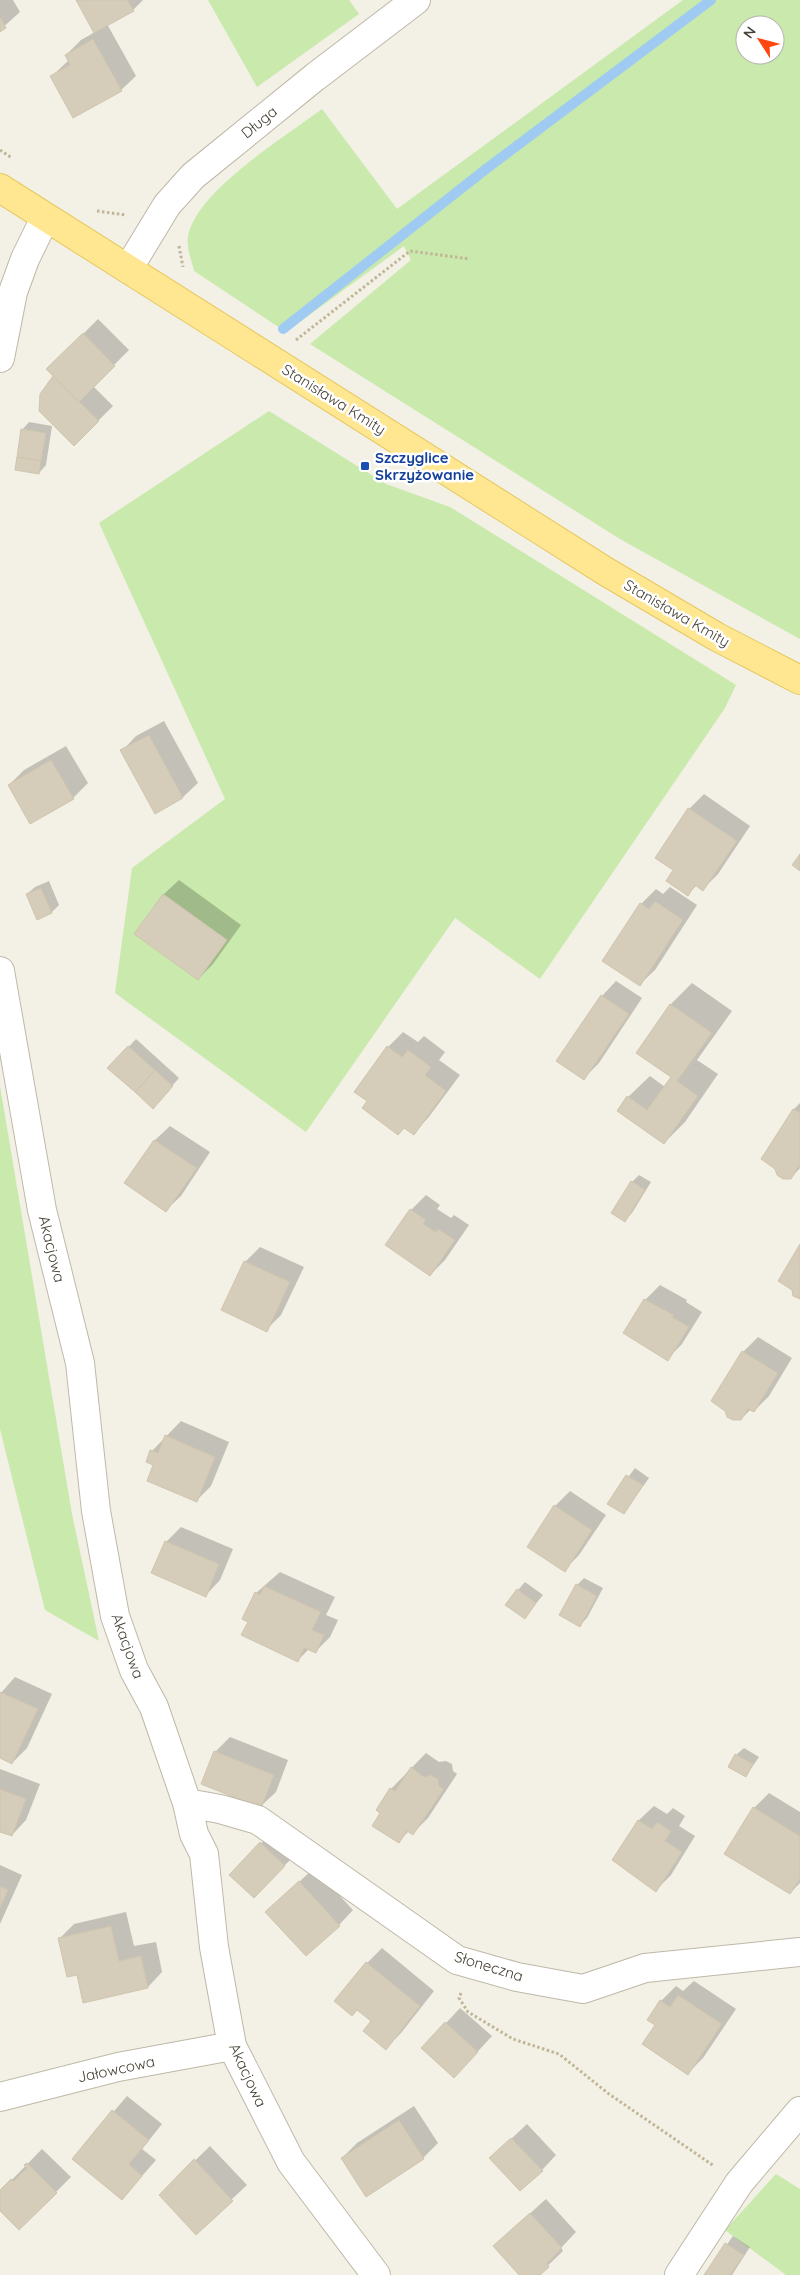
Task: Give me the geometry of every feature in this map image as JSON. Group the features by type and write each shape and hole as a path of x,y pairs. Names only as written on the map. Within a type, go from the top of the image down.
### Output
{"main road":[{"name":"Stanisława Kmity","path":"0,188 671,611 800,680"}],"street":[{"name":"Długa","path":"128,269 167,205 193,176 315,76 416,0"},
{"path":"0,358 13,292 25,260 45,218"},
{"name":"Akacjowa","path":"0,970 42,1210 80,1363 96,1511 115,1616 134,1670 154,1707 187,1803 194,1834 204,1854 214,1947 232,2046 291,2162 376,2275"},
{"name":"Słoneczna","path":"187,1803 220,1809 258,1820 416,1933 457,1960 517,1976 583,1989 645,1968 800,1952"},
{"name":"Jałowcowa","path":"0,2097 118,2067 232,2046"},
{"path":"679,2275 739,2183 800,2111"}],"path":[{"path":"0,150 13,159"},
{"path":"95,211 126,215 132,209"},
{"path":"273,360 410,251 470,259"},
{"path":"472,1964 459,1998 468,2012 513,2038 559,2054 609,2094 739,2183"}],"green space":[{"path":"208,0 349,0 359,14 257,87"},
{"path":"683,0 800,0 800,639 620,539 310,344 411,260 404,246 286,332 194,271 188,250 188,237 194,220 207,202 244,166 322,109 397,209"},
{"path":"269,411 386,484 450,507 736,685 725,708 540,979 455,918 306,1132 115,993 132,868 225,799 99,523"},
{"path":"0,1086 72,1514 99,1641 45,1610 0,1429"},
{"path":"776,2174 800,2189 800,2275 786,2275 725,2230"}],"building":[{"path":"76,0 127,0 134,11 94,33"},
{"path":"0,17 6,28 0,32"},
{"path":"93,39 122,91 73,118 50,76 70,65 65,55"},
{"path":"83,333 115,366 79,402 46,369"},
{"path":"53,376 99,421 74,446 39,411 40,394"},
{"path":"21,429 46,433 41,461 17,457"},
{"path":"17,457 41,461 39,474 15,470"},
{"path":"149,735 183,798 155,814 120,750"},
{"path":"51,760 74,799 30,824 8,785"},
{"path":"688,808 737,841 703,891 695,885 688,896 666,881 673,870 655,858"},
{"path":"800,854 800,871 792,865"},
{"path":"41,888 52,913 37,920 26,894"},
{"path":"163,894 227,940 198,980 134,934"},
{"path":"655,901 683,920 640,986 602,961 640,903 649,909"},
{"path":"601,995 629,1014 584,1080 556,1061"},
{"path":"670,1004 712,1033 677,1081 698,1096 664,1144 617,1111 627,1096 647,1110 671,1077 636,1053"},
{"path":"128,1046 155,1070 135,1092 107,1068"},
{"path":"387,1046 402,1057 408,1050 431,1067 425,1075 446,1091 414,1135 404,1128 398,1135 362,1108 367,1101 354,1092"},
{"path":"155,1070 173,1086 153,1109 135,1092"},
{"path":"793,1109 800,1113 800,1168 798,1167 791,1179 783,1179 777,1175 775,1169 761,1159"},
{"path":"154,1140 197,1168 166,1212 124,1183"},
{"path":"631,1181 645,1190 625,1222 611,1213"},
{"path":"410,1209 426,1220 423,1224 436,1232 438,1229 455,1240 430,1276 385,1245"},
{"path":"800,1244 800,1299 793,1296 792,1290 778,1281"},
{"path":"244,1261 290,1282 267,1332 221,1310"},
{"path":"644,1299 674,1315 672,1317 689,1327 668,1361 623,1333"},
{"path":"742,1351 778,1373 754,1412 748,1409 741,1420 733,1420 727,1417 725,1411 711,1401"},
{"path":"165,1435 215,1457 197,1502 147,1481 153,1465 146,1462 150,1450 158,1453"},
{"path":"626,1475 643,1485 624,1514 607,1504"},
{"path":"554,1505 592,1530 565,1572 527,1547"},
{"path":"165,1541 219,1564 206,1597 151,1573"},
{"path":"576,1584 597,1596 580,1627 559,1615"},
{"path":"264,1586 321,1612 312,1630 324,1635 316,1653 304,1648 298,1662 241,1635 248,1622 242,1619 255,1592 260,1595"},
{"path":"517,1589 536,1603 525,1619 505,1605"},
{"path":"0,1692 38,1709 12,1764 0,1758"},
{"path":"214,1751 274,1775 261,1808 201,1784"},
{"path":"735,1754 753,1764 746,1777 728,1767"},
{"path":"411,1767 424,1777 431,1775 438,1779 439,1786 444,1789 413,1835 407,1831 399,1843 372,1826 380,1813 376,1810 390,1788 395,1791"},
{"path":"0,1789 26,1799 12,1836 0,1832"},
{"path":"753,1807 800,1836 800,1879 790,1894 724,1854"},
{"path":"638,1820 652,1829 657,1822 671,1831 665,1841 682,1852 656,1892 612,1860"},
{"path":"260,1842 285,1866 254,1898 229,1875"},
{"path":"299,1881 340,1926 306,1956 265,1912"},
{"path":"0,1886 8,1890 0,1908"},
{"path":"111,1926 119,1961 141,1956 148,1988 83,2003 77,1975 67,1977 58,1938"},
{"path":"366,1962 420,2006 386,2050 363,2031 371,2021 357,2010 352,2016 334,2001"},
{"path":"678,1995 722,2024 688,2075 642,2044 655,2025 647,2020 660,2000 670,2007"},
{"path":"445,2022 478,2052 454,2078 421,2048"},
{"path":"112,2110 149,2140 129,2164 142,2176 122,2200 72,2159"},
{"path":"399,2120 424,2159 366,2197 341,2158"},
{"path":"511,2138 543,2171 520,2191 489,2158"},
{"path":"194,2159 233,2201 196,2235 159,2195"},
{"path":"27,2163 57,2193 19,2230 0,2211 0,2190 11,2179 14,2181 27,2168 24,2165"},
{"path":"530,2213 562,2248 547,2263 549,2267 540,2275 519,2275 493,2246"},
{"path":"725,2243 744,2255 730,2275 704,2275"}],"waterway":[{"path":"283,329 486,169 711,0"}],"place":[{"name":"Szczyglice Skrzyżowanie","path":"365,466"}]}
